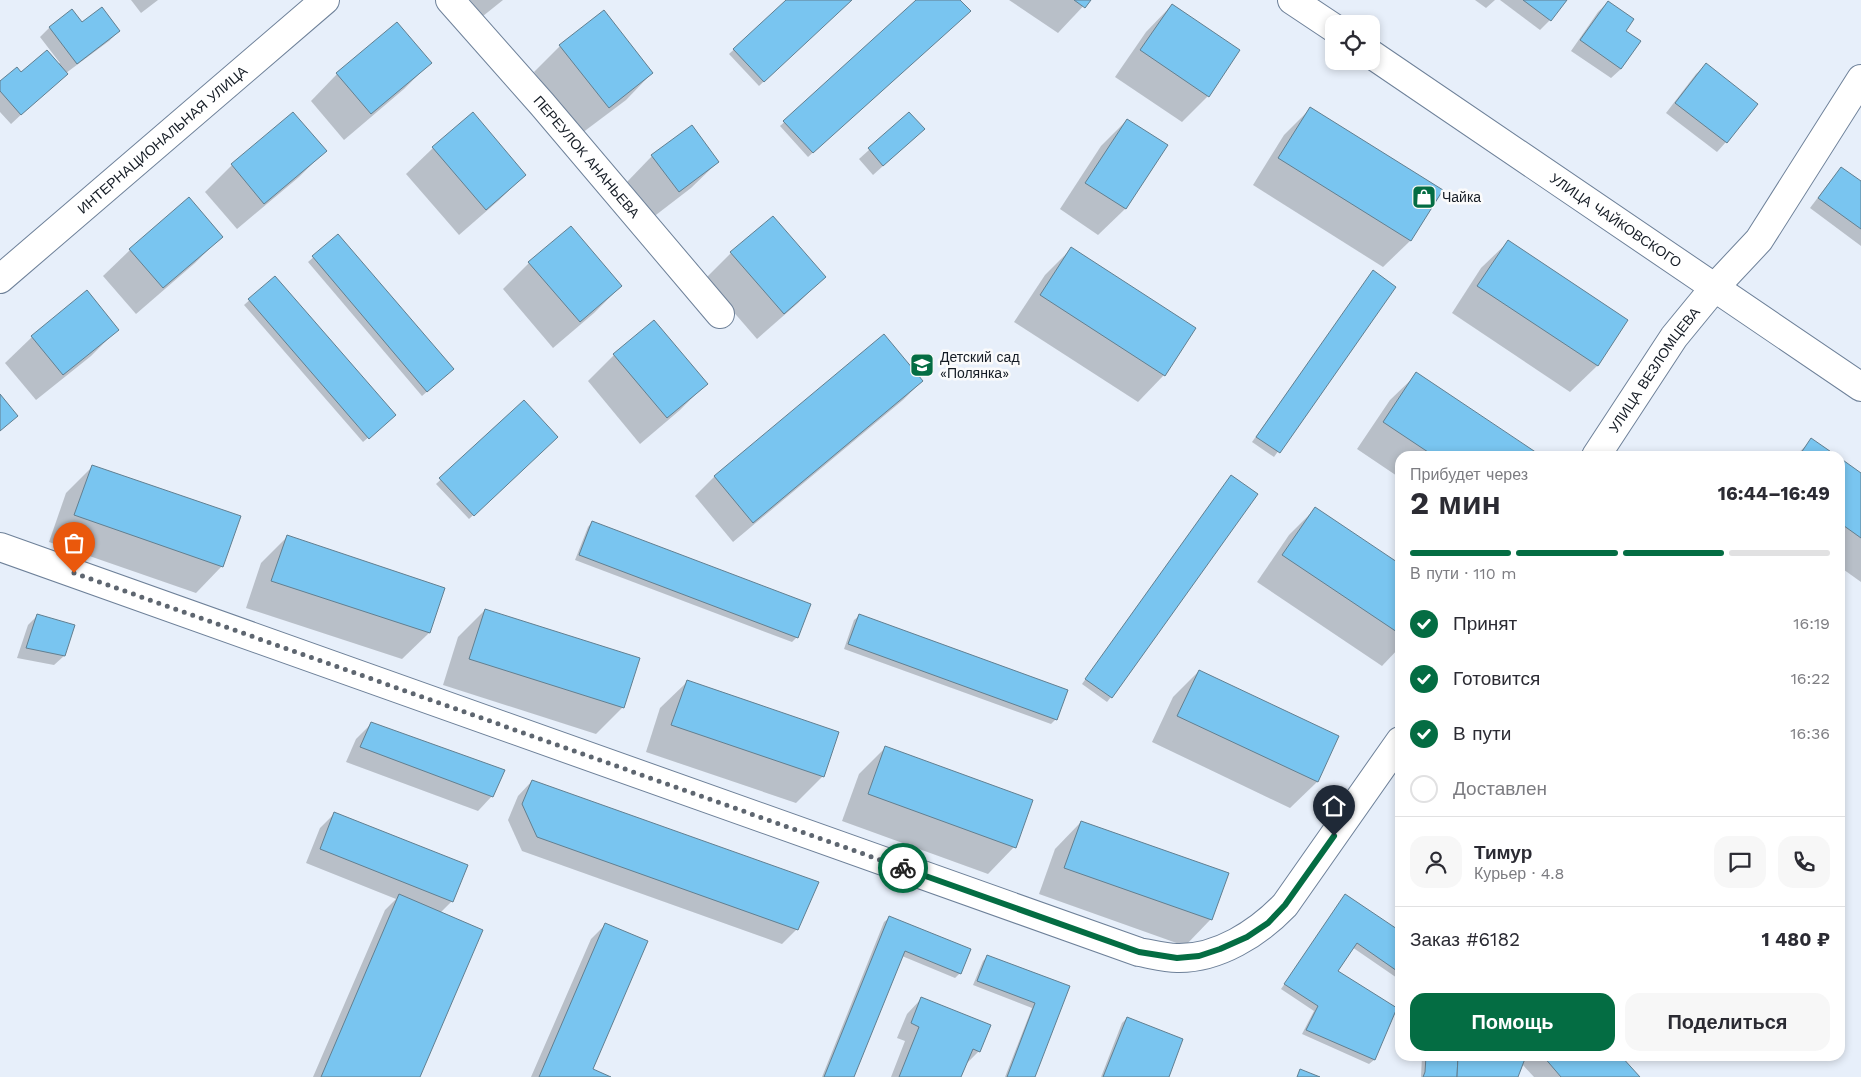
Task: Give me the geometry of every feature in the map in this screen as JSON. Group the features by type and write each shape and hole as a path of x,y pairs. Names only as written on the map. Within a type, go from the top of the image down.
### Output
{"street":[{"name":"ИНТЕРНАЦИОНАЛЬНАЯ УЛИЦА","path":"0,279 325,0"},
{"name":"ПЕРЕУЛОК АНАНЬЕВА","path":"450,0 542,104 720,314"},
{"path":"1292,0 1325,22"},
{"name":"УЛИЦА ЧАЙКОВСКОГО","path":"1380,60 1861,387"},
{"name":"УЛИЦА ВЕЗЛОМЦЕВА","path":"1599,451 1674,337 1715,287 1759,240 1861,79"},
{"path":"0,547 1139,952 1177,958 1199,956 1220,949 1247,937 1268,923 1285,905 1395,749"}],"building":[{"path":"786,0 852,0 764,82 733,49"},
{"path":"916,0 960,0 971,11 813,153 783,121"},
{"path":"1074,0 1091,0 1085,8"},
{"path":"1523,0 1567,0 1551,21"},
{"path":"1608,1 1634,19 1626,31 1641,41 1621,69 1580,40"},
{"path":"1172,4 1240,50 1209,97 1140,50"},
{"path":"102,7 120,31 77,64 49,27 72,9 82,22"},
{"path":"604,10 653,73 609,108 559,45"},
{"path":"397,22 432,63 371,114 336,73"},
{"path":"47,50 68,74 21,115 0,91 0,81 17,67 21,72"},
{"path":"1706,63 1758,104 1727,143 1675,103"},
{"path":"1310,107 1443,190 1411,241 1278,158"},
{"path":"293,112 327,151 264,204 231,164"},
{"path":"473,112 526,175 486,210 432,147"},
{"path":"909,112 925,129 883,166 868,148"},
{"path":"1127,119 1168,145 1126,209 1085,183"},
{"path":"692,125 719,162 679,192 651,155"},
{"path":"1841,167 1861,181 1861,229 1818,198"},
{"path":"189,197 223,237 163,288 129,249"},
{"path":"773,216 826,277 784,314 730,252"},
{"path":"571,226 622,286 580,322 528,262"},
{"path":"338,234 454,369 427,392 312,256"},
{"path":"1508,240 1628,320 1598,366 1477,286"},
{"path":"1071,247 1196,328 1165,376 1040,295"},
{"path":"1373,270 1396,287 1280,453 1256,437"},
{"path":"275,276 396,415 369,439 248,299"},
{"path":"87,290 119,330 63,375 31,336"},
{"path":"654,320 708,384 667,418 613,354"},
{"path":"884,334 923,381 753,523 714,476"},
{"path":"1416,372 1534,451 1426,451 1383,422"},
{"path":"0,394 18,416 0,431"},
{"path":"524,400 558,437 474,516 439,478"},
{"path":"1811,438 1830,451 1802,451"},
{"path":"1845,462 1861,473 1861,538 1845,527"},
{"path":"92,465 241,516 223,567 74,515"},
{"path":"1231,475 1258,494 1112,698 1085,679"},
{"path":"1315,507 1395,561 1395,631 1282,555"},
{"path":"592,521 811,604 798,638 579,555"},
{"path":"287,535 445,588 430,633 271,581"},
{"path":"485,609 640,658 624,708 469,659"},
{"path":"37,614 75,625 65,656 26,648"},
{"path":"859,614 1068,690 1057,720 848,644"},
{"path":"1199,670 1339,736 1318,782 1177,716"},
{"path":"687,680 839,732 824,777 671,725"},
{"path":"371,722 505,770 493,797 360,747"},
{"path":"885,746 1033,800 1016,848 868,794"},
{"path":"532,780 819,882 798,930 537,837 522,804"},
{"path":"334,812 468,865 453,902 320,849"},
{"path":"1081,821 1229,873 1212,920 1064,868"},
{"path":"399,894 483,930 420,1077 321,1077"},
{"path":"1345,894 1395,928 1395,970 1357,943 1338,971 1395,1007 1395,1013 1375,1060 1306,1030 1318,1006 1284,984"},
{"path":"889,916 971,949 961,974 905,951 854,1077 824,1077"},
{"path":"605,923 648,941 593,1069 611,1077 539,1077"},
{"path":"987,955 1070,986 1035,1077 1007,1077 1035,1003 977,981"},
{"path":"921,997 991,1025 980,1052 973,1049 961,1077 899,1077 919,1027 911,1023"},
{"path":"1127,1017 1183,1039 1169,1077 1103,1077"},
{"path":"1426,1061 1458,1061 1457,1077 1423,1077"},
{"path":"1458,1061 1524,1061 1518,1077 1457,1077"},
{"path":"1547,1061 1626,1061 1640,1077 1561,1077"},
{"path":"1300,1069 1320,1077 1297,1077"}],"way so far":[{"path":"74,573 903,868"}],"place":[{"name":"Чайка","path":"1424,197"},
{"name":"Детский сад «Полянка»","path":"922,365"}],"route":[{"path":"903,868 1139,952 1177,958 1199,956 1220,949 1247,937 1268,923 1285,905 1334,836"}]}
